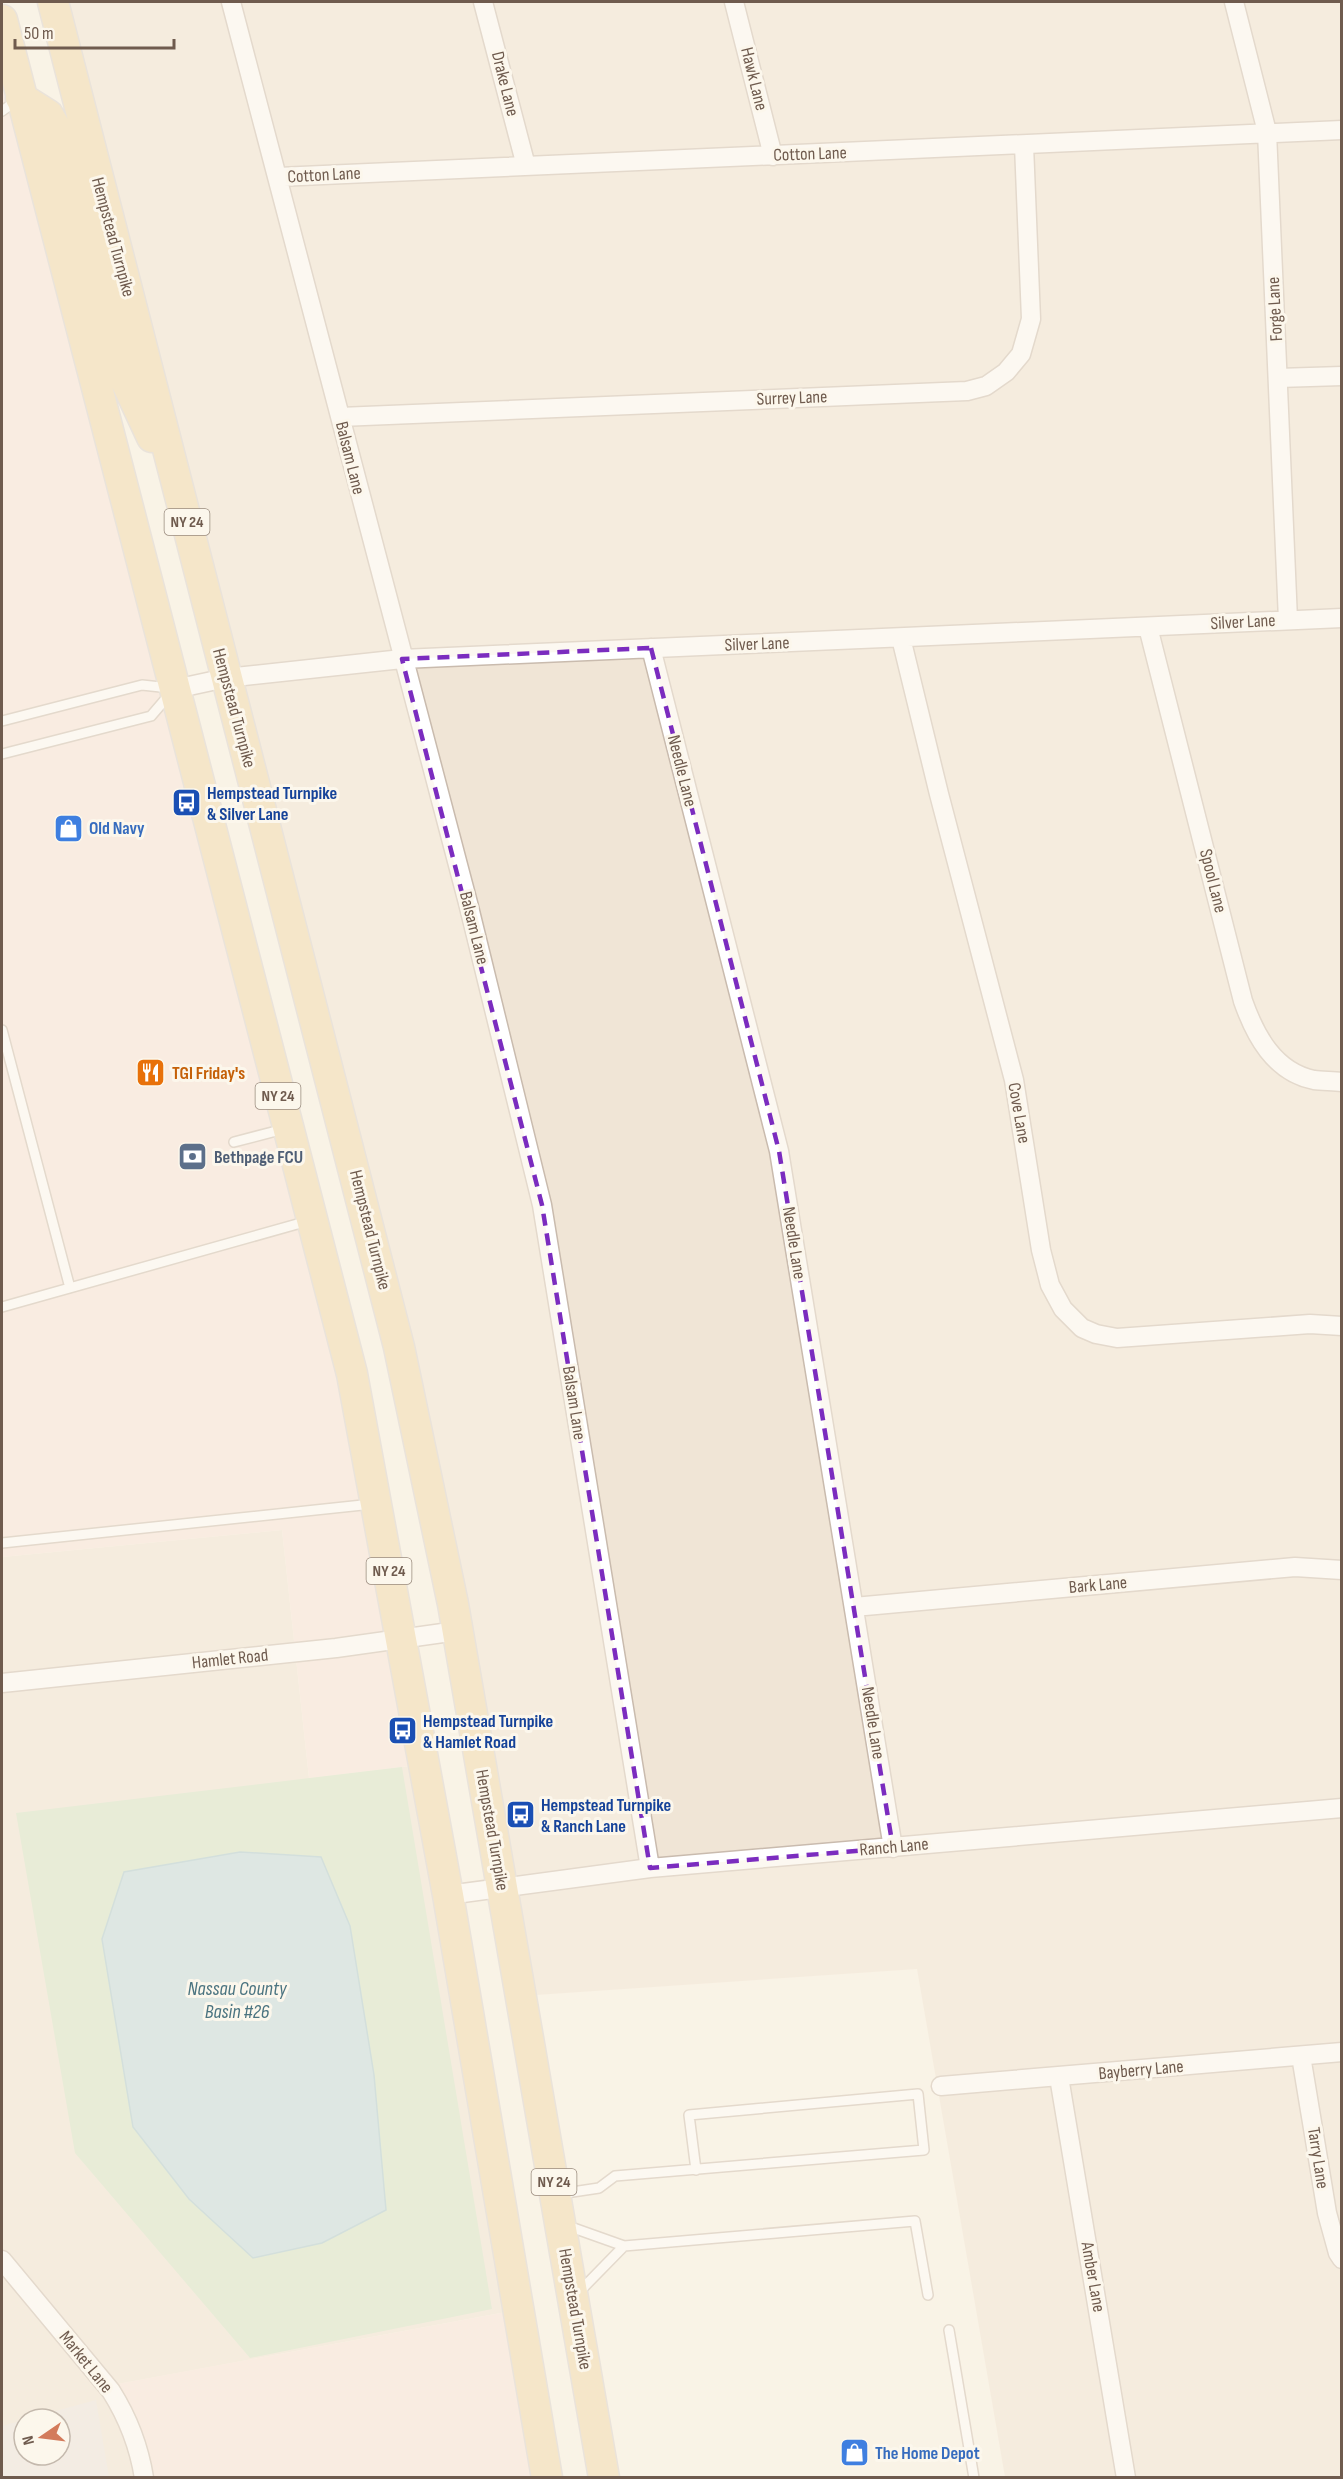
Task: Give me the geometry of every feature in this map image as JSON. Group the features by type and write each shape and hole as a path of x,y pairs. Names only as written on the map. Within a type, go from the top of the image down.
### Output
{"main road":[{"name":"Hempstead Turnpike","path":"53,2 399,1347 457,1631 604,2478"},
{"name":"NY 24","path":"2,20 8,102 175,689 310,1220 352,1374 448,1895 546,2478"},
{"path":"8,102 74,86"},
{"path":"8,102 48,115 58,134 119,366 135,404 177,485"}],"street":[{"name":"Balsam Lane","path":"231,2 468,903 542,1205 650,1868"},
{"name":"Drake Lane","path":"483,2 526,166"},
{"name":"Hawk Lane","path":"734,2 773,156"},
{"name":"Forge Lane","path":"1234,2 1266,132 1288,620"},
{"name":"Cotton Lane","path":"278,177 1341,130"},
{"name":"Surrey Lane","path":"340,417 967,391 986,386 1006,372 1021,354 1031,319 1024,145"},
{"path":"1278,378 1341,376"},
{"name":"Silver Lane","path":"175,689 226,678 402,659 1341,618"},
{"name":"Spool Lane","path":"1148,627 1240,989 1251,1024 1262,1044 1284,1068 1312,1080 1341,1082"},
{"name":"Cove Lane","path":"901,638 936,783 1014,1080 1050,1285 1063,1309 1082,1328 1096,1335 1117,1338 1310,1324 1341,1326"},
{"name":"Needle Lane","path":"651,648 779,1151 893,1848"},
{"name":"Bark Lane","path":"854,1607 1295,1568 1341,1570"},
{"name":"Hamlet Road","path":"2,1683 457,1631"},
{"name":"Ranch Lane","path":"448,1895 650,1868 1341,1808"},
{"name":"Bayberry Lane","path":"941,2086 1341,2052"},
{"name":"Tarry Lane","path":"1302,2056 1327,2213 1341,2259"},
{"name":"Amber Lane","path":"1059,2077 1126,2478"},
{"name":"Market Lane","path":"2,2260 111,2391 122,2409 140,2452 144,2478"}],"lane":[{"path":"2,721 142,685 175,689"},
{"path":"2,754 151,716 175,689"},
{"path":"2,1030 70,1288"},
{"path":"234,1142 287,1128"},
{"path":"2,1307 310,1220"},
{"path":"2,1543 377,1504"},
{"path":"556,2194 599,2188 615,2176 696,2170 924,2150 918,2094 689,2115 696,2170"},
{"path":"560,2224 624,2246 915,2221 928,2295"},
{"path":"573,2298 624,2246"},
{"path":"949,2330 975,2478"}],"highlighted area":[{"path":"651,648 779,1151 893,1848 650,1868 542,1205 402,659"}],"shaded area":[{"path":"67,2 1341,2 1341,2477 1005,2477 917,1969 536,1995"},
{"path":"2,22 377,1504 419,1765 309,1778 282,1530 2,1557"},
{"path":"282,1530 309,1778 419,1765 506,2312 102,2387 127,2438 137,2477 2,2478 2,1557"},
{"path":"506,2312 536,2477 137,2477 127,2438 101,2387"},
{"path":"96,2400 109,2477 2,2477 2,2426 12,2423 12,2467 72,2467 70,2407"}],"green space":[{"path":"402,1767 492,2309 250,2358 75,2153 16,1813"}],"water":[{"name":"Nassau County Basin #26","path":"240,1852 321,1857 350,1926 374,2075 386,2210 322,2243 253,2258 189,2199 133,2127 102,1939 124,1872"}],"place":[{"name":"Hempstead Turnpike & Silver Lane","path":"186,803"},
{"name":"Old Navy","path":"68,828"},
{"name":"TGI Friday's","path":"151,1073"},
{"name":"Bethpage FCU","path":"193,1157"},
{"name":"Hempstead Turnpike & Hamlet Road","path":"402,1731"},
{"name":"Hempstead Turnpike & Ranch Lane","path":"520,1815"},
{"name":"The Home Depot","path":"854,2453"}]}
